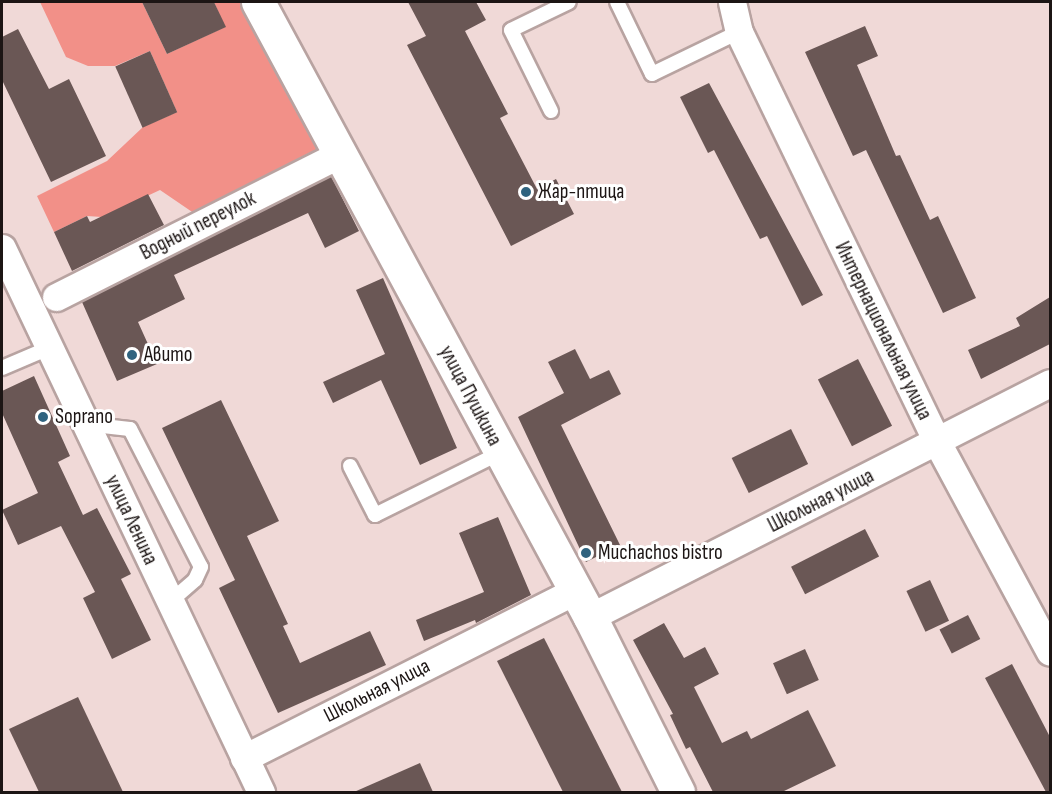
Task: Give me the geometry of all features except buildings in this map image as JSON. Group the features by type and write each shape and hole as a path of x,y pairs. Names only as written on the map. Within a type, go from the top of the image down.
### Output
{"main road":[{"name":"улица Пушкина","path":"258,2 582,604 678,792"}],"street":[{"name":"Интернациональная улица","path":"732,2 739,32 937,442 1050,652"},
{"name":"Водный переулок","path":"56,297 340,154"},
{"name":"улица Ленина","path":"2,248 261,792"},
{"name":"Школьная улица","path":"244,758 937,442 1050,383"}],"lane":[{"path":"551,111 511,30 569,2"},
{"path":"617,2 652,74 739,32"},
{"path":"2,368 49,348"},
{"path":"85,424 130,429 201,567 195,580 170,602"},
{"path":"350,465 375,515 500,453"}],"shaded area":[{"path":"40,2 142,2 167,54 225,27 214,2 250,2 334,153 201,218 160,190 102,217 87,216 54,232 37,196 107,161 143,127 177,112 150,51 115,66 88,66 66,57"}],"place":[{"name":"Жар-птица","path":"526,192"},
{"name":"Авито","path":"132,355"},
{"name":"Soprano","path":"43,417"},
{"name":"Muchachos bistro","path":"586,553"}]}
